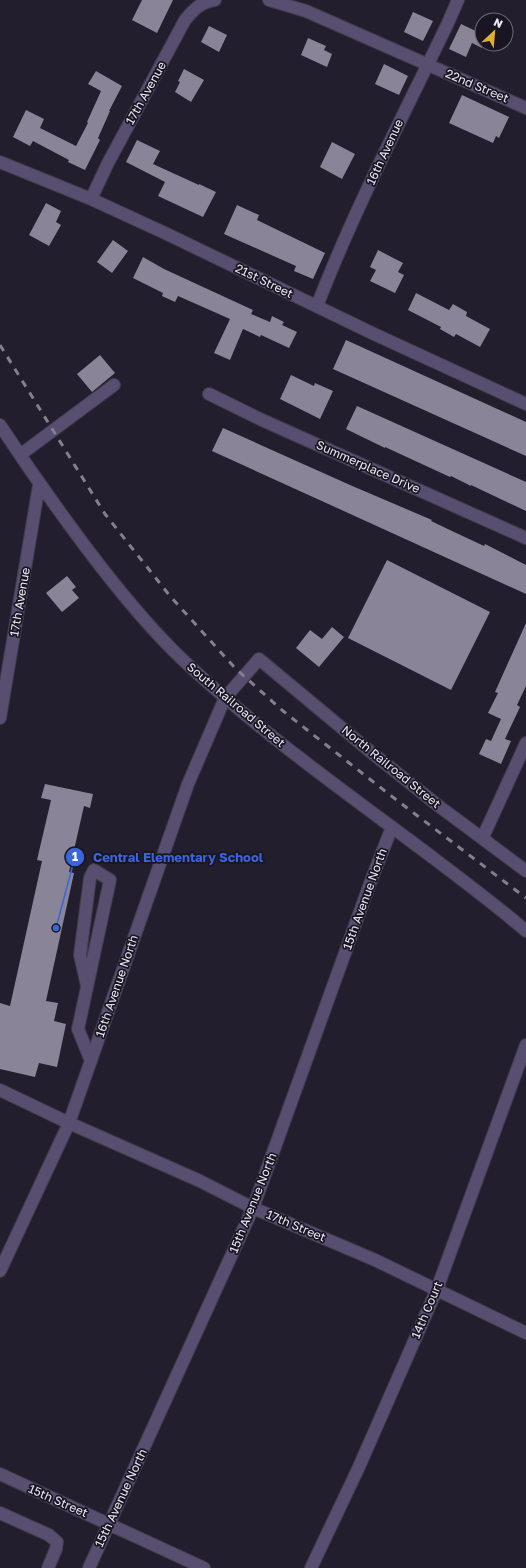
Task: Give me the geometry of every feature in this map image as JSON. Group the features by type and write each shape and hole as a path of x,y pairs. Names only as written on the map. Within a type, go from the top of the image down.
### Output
{"street":[{"name":"17th Avenue","path":"91,199 115,150 185,20 194,8 207,1 215,0"},
{"path":"269,0 306,12 428,65"},
{"name":"16th Avenue","path":"317,306 333,264 458,0"},
{"name":"22nd Street","path":"428,65 526,108"},
{"name":"21st Street","path":"0,162 91,199 374,334 526,404"},
{"path":"20,455 114,385"},
{"name":"Summerplace Drive","path":"210,394 262,420 526,538"},
{"name":"South Railroad Street","path":"0,425 39,485 123,595 183,660 225,698 289,749 526,931"},
{"name":"17th Avenue","path":"0,718 39,485"},
{"name":"North Railroad Street","path":"225,698 259,659 372,753 440,807 526,871"},
{"name":"16th Avenue North","path":"0,1271 69,1123 188,784 225,698"},
{"path":"483,838 526,743"},
{"name":"15th Avenue North","path":"89,1568 253,1208 372,878 392,827"},
{"path":"87,986 80,955 90,878 94,870 110,880 78,1029 91,1061"},
{"name":"14th Court","path":"311,1568 358,1469 437,1289 526,1046"},
{"name":"17th Street","path":"0,1090 69,1123 194,1178 253,1208 308,1230 437,1289 526,1333"},
{"name":"15th Street","path":"0,1474 204,1568"},
{"path":"0,1513 49,1535 57,1542 56,1549 48,1568"}],"building":[{"path":"142,0 173,0 157,33 132,20"},
{"path":"413,12 433,21 423,41 404,32"},
{"path":"461,24 474,30 474,44 472,43 466,57 449,49"},
{"path":"209,26 227,35 219,52 201,42"},
{"path":"308,38 326,46 324,50 332,54 327,67 301,55"},
{"path":"384,64 408,76 399,95 375,84"},
{"path":"184,69 204,80 191,102 175,92 180,82 178,81"},
{"path":"96,71 122,86 109,111 98,138 100,140 85,170 68,162 69,160 33,141 30,146 13,137 26,110 44,119 40,128 76,146 88,123 87,122 101,91 88,84"},
{"path":"462,95 509,117 499,138 496,136 493,143 449,123"},
{"path":"137,140 160,151 153,164 216,192 203,217 158,196 165,182 126,162"},
{"path":"332,142 355,154 342,179 320,167"},
{"path":"46,203 61,211 56,222 61,225 49,246 29,235"},
{"path":"237,205 259,215 257,220 325,253 313,279 294,271 296,266 224,234"},
{"path":"113,240 128,251 112,273 97,262"},
{"path":"378,250 403,263 398,272 404,275 395,293 370,281 376,270 370,267"},
{"path":"143,257 164,269 253,310 251,314 270,322 272,316 284,322 282,325 297,332 289,348 261,335 260,337 243,329 230,360 214,353 230,319 178,296 175,302 162,296 163,293 133,278"},
{"path":"416,293 449,310 453,304 467,312 466,316 490,329 480,347 456,334 454,337 440,329 441,327 408,310"},
{"path":"346,340 526,422 526,456 333,369"},
{"path":"100,355 115,373 92,392 77,374"},
{"path":"291,375 314,386 315,383 333,391 320,419 280,399"},
{"path":"357,406 526,482 526,511 346,429"},
{"path":"223,428 432,520 431,521 484,546 485,544 526,565 526,594 212,451"},
{"path":"387,560 490,612 451,690 348,638"},
{"path":"67,576 76,587 72,590 79,598 62,612 46,593"},
{"path":"526,623 526,686 517,705 520,707 505,739 511,741 501,764 479,754 486,739 491,741 501,719 488,713 498,693 495,692"},
{"path":"332,627 344,637 319,667 296,648 310,630 322,639"},
{"path":"45,784 93,794 90,808 84,806 69,872 74,873 46,1001 58,1003 54,1021 66,1024 57,1067 39,1063 35,1077 0,1069 0,1003 10,1006 42,861 37,860 51,800 41,798"}],"railway":[{"path":"0,345 105,514 170,596 235,668 283,711 390,795 526,898"}],"place":[{"name":"Central Elementary School","path":"56,928"}]}
